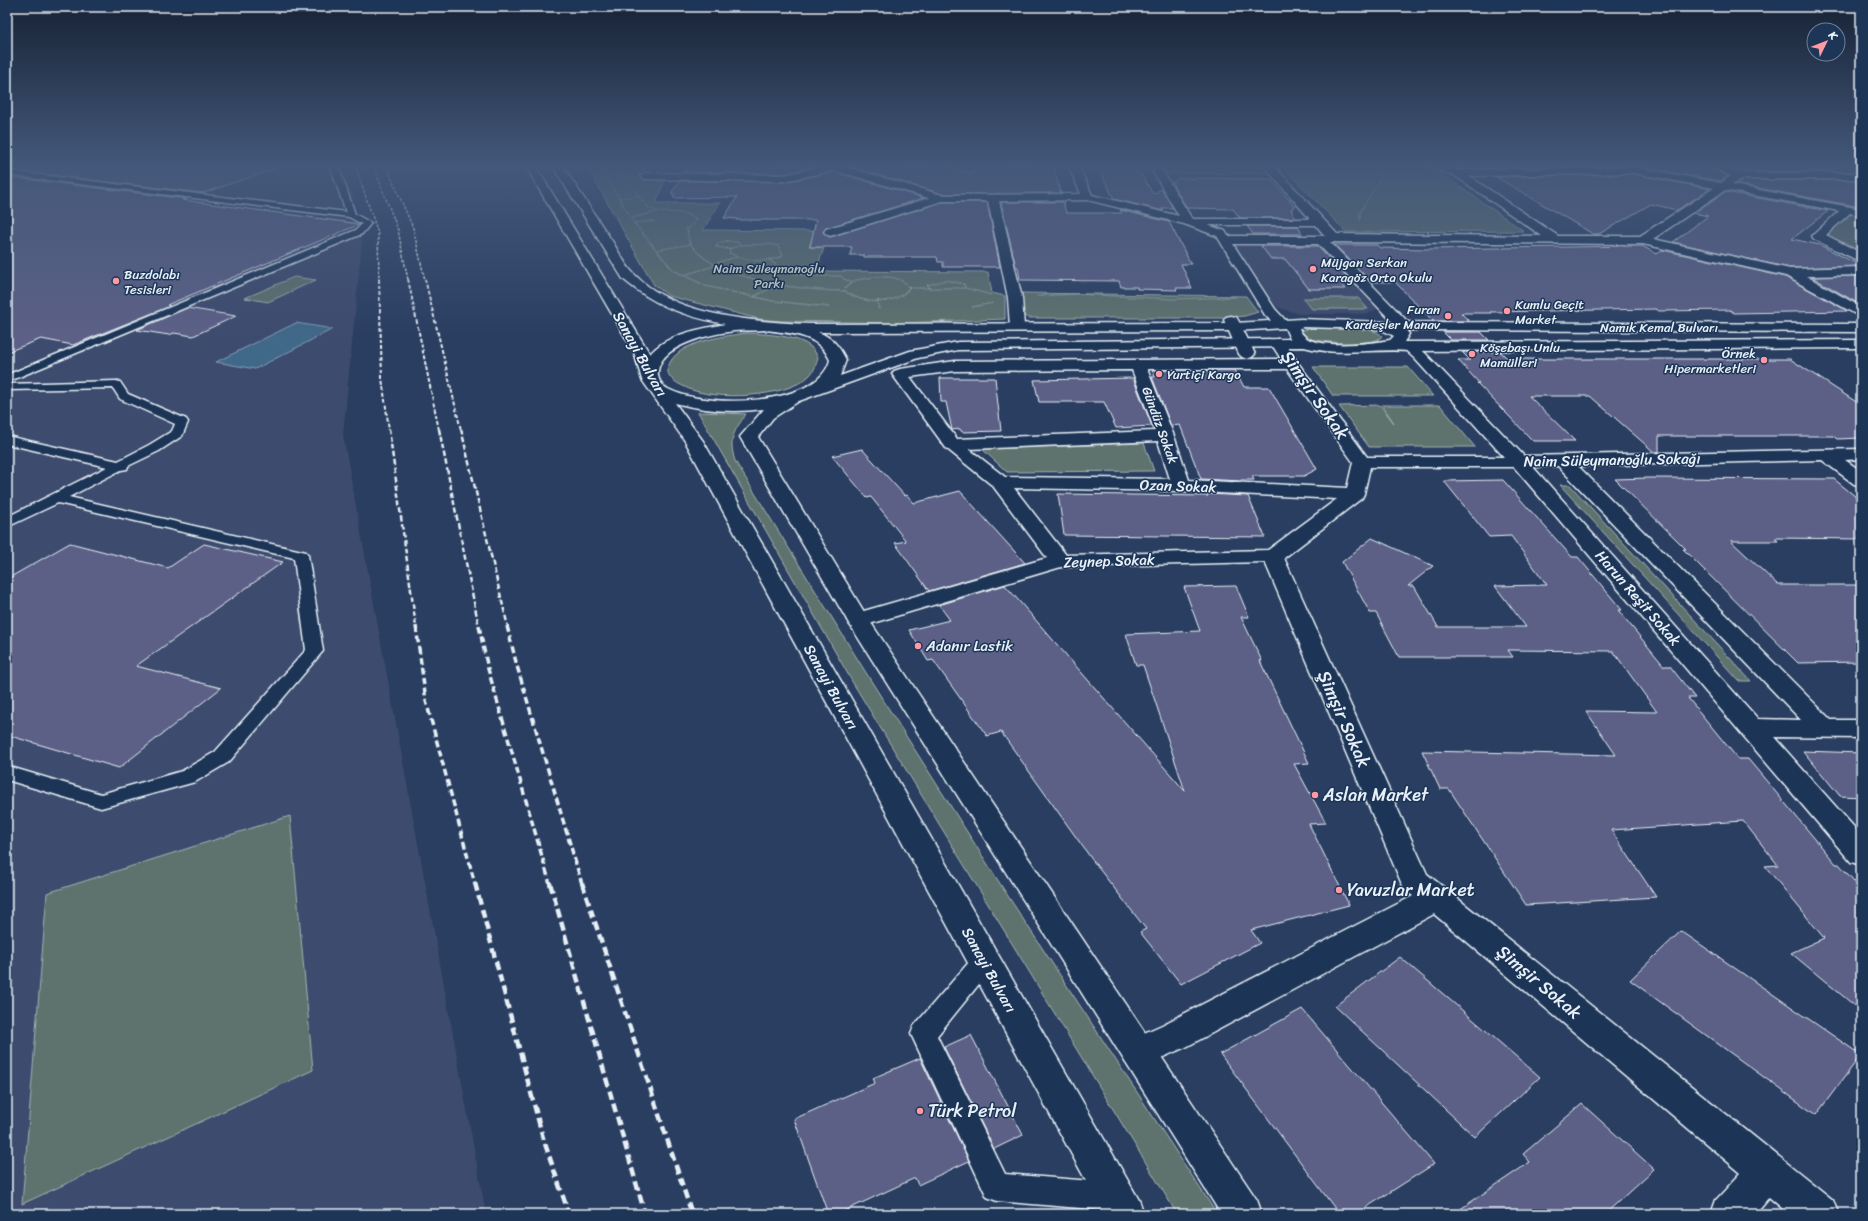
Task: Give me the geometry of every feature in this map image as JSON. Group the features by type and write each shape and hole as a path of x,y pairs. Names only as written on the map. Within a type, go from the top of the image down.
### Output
{"street":[{"name":"Sanayi Bulvarı","path":"564,222 642,352 650,380 694,442 1120,1206"},
{"path":"593,222 628,276 636,285 658,299 692,312 793,330 816,337 832,347 838,360 833,373 818,387 793,398 766,414 749,437 858,620 1244,1214"},
{"path":"830,232 863,222"},
{"path":"999,222 1015,299 1017,327"},
{"path":"1188,222 1321,222 1327,239 1405,327"},
{"path":"1188,222 1221,234 1270,312 1282,324"},
{"path":"1530,222 1555,239"},
{"path":"1643,240 1670,222"},
{"path":"1834,222 1818,236 1861,258"},
{"path":"1224,240 1643,240 1790,273 1861,271"},
{"path":"1790,273 1861,313"},
{"path":"1233,323 1244,349"},
{"name":"Namık Kemal Bulvarı","path":"765,326 913,329 1233,323 1405,327 1861,328"},
{"path":"1301,324 1294,326 1292,329 1295,336 1306,343"},
{"path":"765,326 727,328 705,332 679,341 660,353 650,366 650,380 661,391 680,400 705,405 734,407 757,405 793,398"},
{"path":"1385,326 1402,334 1395,344 1389,345"},
{"name":"Namık Kemal Bulvarı","path":"793,398 915,354 958,346 1244,349 1278,343 1306,343 1318,346 1373,347 1389,345 1409,347 1861,344"},
{"name":"Şimşir Sokak","path":"1278,343 1291,364 1362,462"},
{"name":"Harun Reşit Sokak","path":"1409,347 1420,356 1519,462 1861,854"},
{"path":"1060,561 1000,482 952,444 900,374 955,366 1291,364"},
{"name":"Gündüz Sokak","path":"1138,365 1165,436 1181,485"},
{"path":"952,444 1165,436"},
{"path":"1825,454 1861,480"},
{"name":"Naim Süleymanoğlu Sokağı","path":"1362,462 1519,462 1861,454"},
{"path":"1563,461 1825,729"},
{"path":"1273,556 1355,494 1362,462"},
{"name":"Ozan Sokak","path":"1000,482 1181,485 1355,494"},
{"name":"Şimşir Sokak","path":"1273,556 1416,882 1819,1214"},
{"name":"Zeynep Sokak","path":"858,620 1060,561 1273,556"},
{"path":"1752,728 1861,729"},
{"path":"1138,1052 1174,1036 1437,898"},
{"path":"1730,1214 1766,1170"}],"lane":[{"path":"7,379 359,232 367,223 365,222"},
{"path":"7,387 116,384 124,396 182,422 178,433 122,466 7,523"},
{"path":"7,440 122,466"},
{"path":"7,773 101,801 188,777 222,757 315,651 302,555 56,498"},
{"path":"984,961 923,1034 997,1187 1120,1206"}],"path":[{"path":"634,223 645,222"},
{"path":"694,222 687,229 687,235 701,255 718,265 752,278 778,285 813,290 845,291 855,298 878,300 895,299 903,296 908,292 909,288"},
{"path":"634,223 673,270 706,286 773,301 836,308"},
{"path":"729,249 730,253 736,257 752,260 783,256 778,246 769,244 740,245 729,249 719,248 716,245 722,242 732,241 740,243 740,245"},
{"path":"656,250 692,244"},
{"path":"715,263 736,257"},
{"path":"769,259 780,270 788,273 815,277 841,276 845,280 853,281 865,278 886,277 903,281 909,288 965,288 1015,299"},
{"path":"683,275 718,265"},
{"path":"930,289 928,285 935,281 948,279 957,280 964,284 965,288"},
{"path":"845,291 846,287 853,281"},
{"path":"754,297 778,285"},
{"path":"969,308 1046,294 1100,295 1152,299 1236,297 1262,299"},
{"path":"878,300 879,311"},
{"path":"875,311 885,311"}],"shaded area":[{"path":"7,222 358,222 362,242 343,435 486,1214 7,1214"},
{"path":"1242,244 1308,244 1316,247 1377,309 1368,314 1300,314 1276,307 1234,248"},
{"path":"296,323 333,329 255,369 216,362"}],"green space":[{"name":"Naim Süleymanoğlu Parkı","path":"618,222 708,222 703,230 814,231 809,247 824,248 816,271 988,272 992,293 1005,296 1005,319 903,323 780,321 759,319 669,296 654,285"},
{"path":"1336,222 1511,222 1524,231 1346,232"},
{"path":"1838,222 1861,222 1861,254 1827,237"},
{"path":"294,277 316,280 268,302 245,298"},
{"path":"1020,293 1246,296 1258,312 1245,316 1223,318 1028,318 1023,315"},
{"path":"1303,298 1358,298 1368,309 1312,309"},
{"path":"1310,328 1359,328 1377,332 1382,336 1377,340 1357,343 1320,341 1303,337 1301,331"},
{"path":"747,333 780,336 805,343 811,347 818,357 814,369 809,376 799,383 784,389 768,393 732,396 714,395 687,388 673,380 669,375 668,368 672,359 690,346 714,338"},
{"path":"1313,367 1408,367 1433,396 1333,396"},
{"path":"1380,405 1394,423 1382,405 1440,405 1475,447 1369,447 1339,406"},
{"path":"698,412 746,414 733,436 732,446 735,461 873,684 1006,893 1217,1214 1177,1214 853,683"},
{"path":"1144,443 1154,471 1007,472 982,449"},
{"path":"1560,485 1570,485 1751,681 1739,681"},
{"path":"290,816 313,1070 22,1204 47,893"}],"building":[{"name":"Buzdolabı Tesisleri","path":"7,222 345,222 360,224 167,305 170,306 73,345 41,339 7,352"},
{"path":"816,222 846,222 826,228 823,232 829,237 877,222 991,222 1000,267 943,267 943,262 938,262 937,257 864,257 864,255 850,255 852,247 810,247"},
{"path":"1006,222 1169,222 1191,264 1181,264 1192,288 1176,288 1177,290 1137,289 1137,287 1121,287 1119,281 1020,280 1018,267 1016,267"},
{"path":"1573,222 1620,222 1599,234 1593,234"},
{"path":"1700,222 1814,222 1792,239 1820,245 1861,266 1790,268 1673,242"},
{"path":"1247,226 1298,226 1302,234 1253,234"},
{"path":"1335,245 1377,245 1380,248 1426,249 1642,246 1657,254 1662,250 1785,277 1848,311 1734,313 1730,310 1659,311 1656,309 1490,312 1491,313 1461,313 1469,321 1433,321 1395,282 1371,282"},
{"name":"Müjgan Serkan Karagöz Orta Okulu","path":"1261,246 1317,246 1353,283 1340,283 1345,289 1309,289 1285,259 1271,259"},
{"path":"1861,276 1861,305 1812,277"},
{"path":"187,308 236,316 193,336 174,333 169,335 137,330"},
{"path":"1443,332 1481,332 1489,340 1451,340"},
{"path":"1462,352 1501,352 1508,359 1790,359 1861,405 1861,438 1837,439 1833,436 1659,436 1659,452 1654,452 1590,396 1529,396 1575,441 1533,441 1477,383 1479,383 1458,360 1470,360"},
{"path":"1152,370 1235,370 1244,387 1269,387 1317,469 1304,476 1252,476 1254,480 1241,480 1242,481 1201,479 1180,425 1171,426 1152,377 1155,377"},
{"path":"940,378 995,378 1001,431 962,432 960,429 952,430 946,402 941,402"},
{"path":"1133,378 1152,426 1116,428 1104,402 1039,402 1034,380"},
{"path":"862,449 905,496 907,495 914,503 960,491 1025,563 929,591 895,543 906,541 871,497 867,498 832,456"},
{"path":"1615,479 1834,479 1861,501 1861,539 1775,538 1778,541 1731,541 1778,585 1861,585 1861,662 1798,663"},
{"path":"1503,480 1572,557 1578,557 1622,610 1618,610 1664,666 1670,666 1695,698 1688,698 1738,759 1748,759 1836,864 1839,864 1861,889 1861,1011 1791,953 1824,938 1765,866 1778,865 1743,821 1611,830 1656,897 1526,905 1449,789 1440,789 1422,751 1616,755 1586,711 1657,712 1613,651 1508,650 1513,657 1399,657 1376,613 1370,613 1342,562 1372,538 1433,566 1408,586 1414,586 1438,627 1526,627 1495,586 1547,585 1511,536 1489,537 1444,481"},
{"path":"1058,494 1208,496 1207,494 1248,496 1265,537 1064,535"},
{"path":"70,543 168,568 204,544 283,562 136,666 221,688 119,768 7,735 7,579"},
{"path":"1005,585 1185,791 1143,665 1136,665 1126,634 1200,631 1184,587 1236,586 1249,617 1241,617 1262,661 1260,661 1309,763 1294,764 1326,823 1309,824 1349,905 1251,930 1260,943 1181,984 1140,932 1146,929 1093,861 1001,732 987,736 933,660 928,661 909,630 950,620 939,605"},
{"path":"1803,751 1861,753 1861,797 1840,796"},
{"path":"1681,931 1861,1055 1816,1115 1630,980"},
{"path":"1400,957 1540,1077 1475,1137 1335,1006"},
{"path":"1302,1009 1434,1164 1356,1214 1339,1214 1220,1054"},
{"path":"971,1035 1023,1135 994,1149 944,1047"},
{"path":"920,1058 969,1161 918,1185 915,1178 838,1214 828,1214 794,1119 875,1083 873,1078"},
{"path":"1582,1104 1654,1169 1605,1214 1453,1214 1530,1162 1523,1154"}],"railway":[{"path":"374,222 378,233 379,280"},
{"path":"395,222 398,230 408,280"},
{"path":"410,222 425,280"},
{"path":"379,279 382,378 389,430"},
{"path":"408,279 439,430"},
{"path":"425,279 461,430"},
{"path":"389,429 416,627"},
{"path":"439,429 479,627"},
{"path":"461,429 508,627"},
{"path":"416,626 426,701 475,884"},
{"path":"479,626 488,669 550,884"},
{"path":"507,626 517,666 582,884"},
{"path":"475,883 543,1138 569,1214"},
{"path":"550,883 645,1214"},
{"path":"582,883 692,1214"}],"place":[{"name":"Müjgan Serkan Karagöz Orta Okulu","path":"1313,269"},
{"name":"Buzdolabı Tesisleri","path":"116,281"},
{"name":"Kumlu Geçit Market","path":"1507,311"},
{"name":"Furan Kardeşler Manav","path":"1448,316"},
{"name":"Köşebaşı Unlu Mamülleri","path":"1472,354"},
{"name":"Örnek Hipermarketleri","path":"1764,360"},
{"name":"Yurtiçi Kargo","path":"1159,374"},
{"name":"Adanır Lastik","path":"918,646"},
{"name":"Aslan Market","path":"1315,795"},
{"name":"Yavuzlar Market","path":"1339,890"},
{"name":"Türk Petrol","path":"920,1111"}]}
